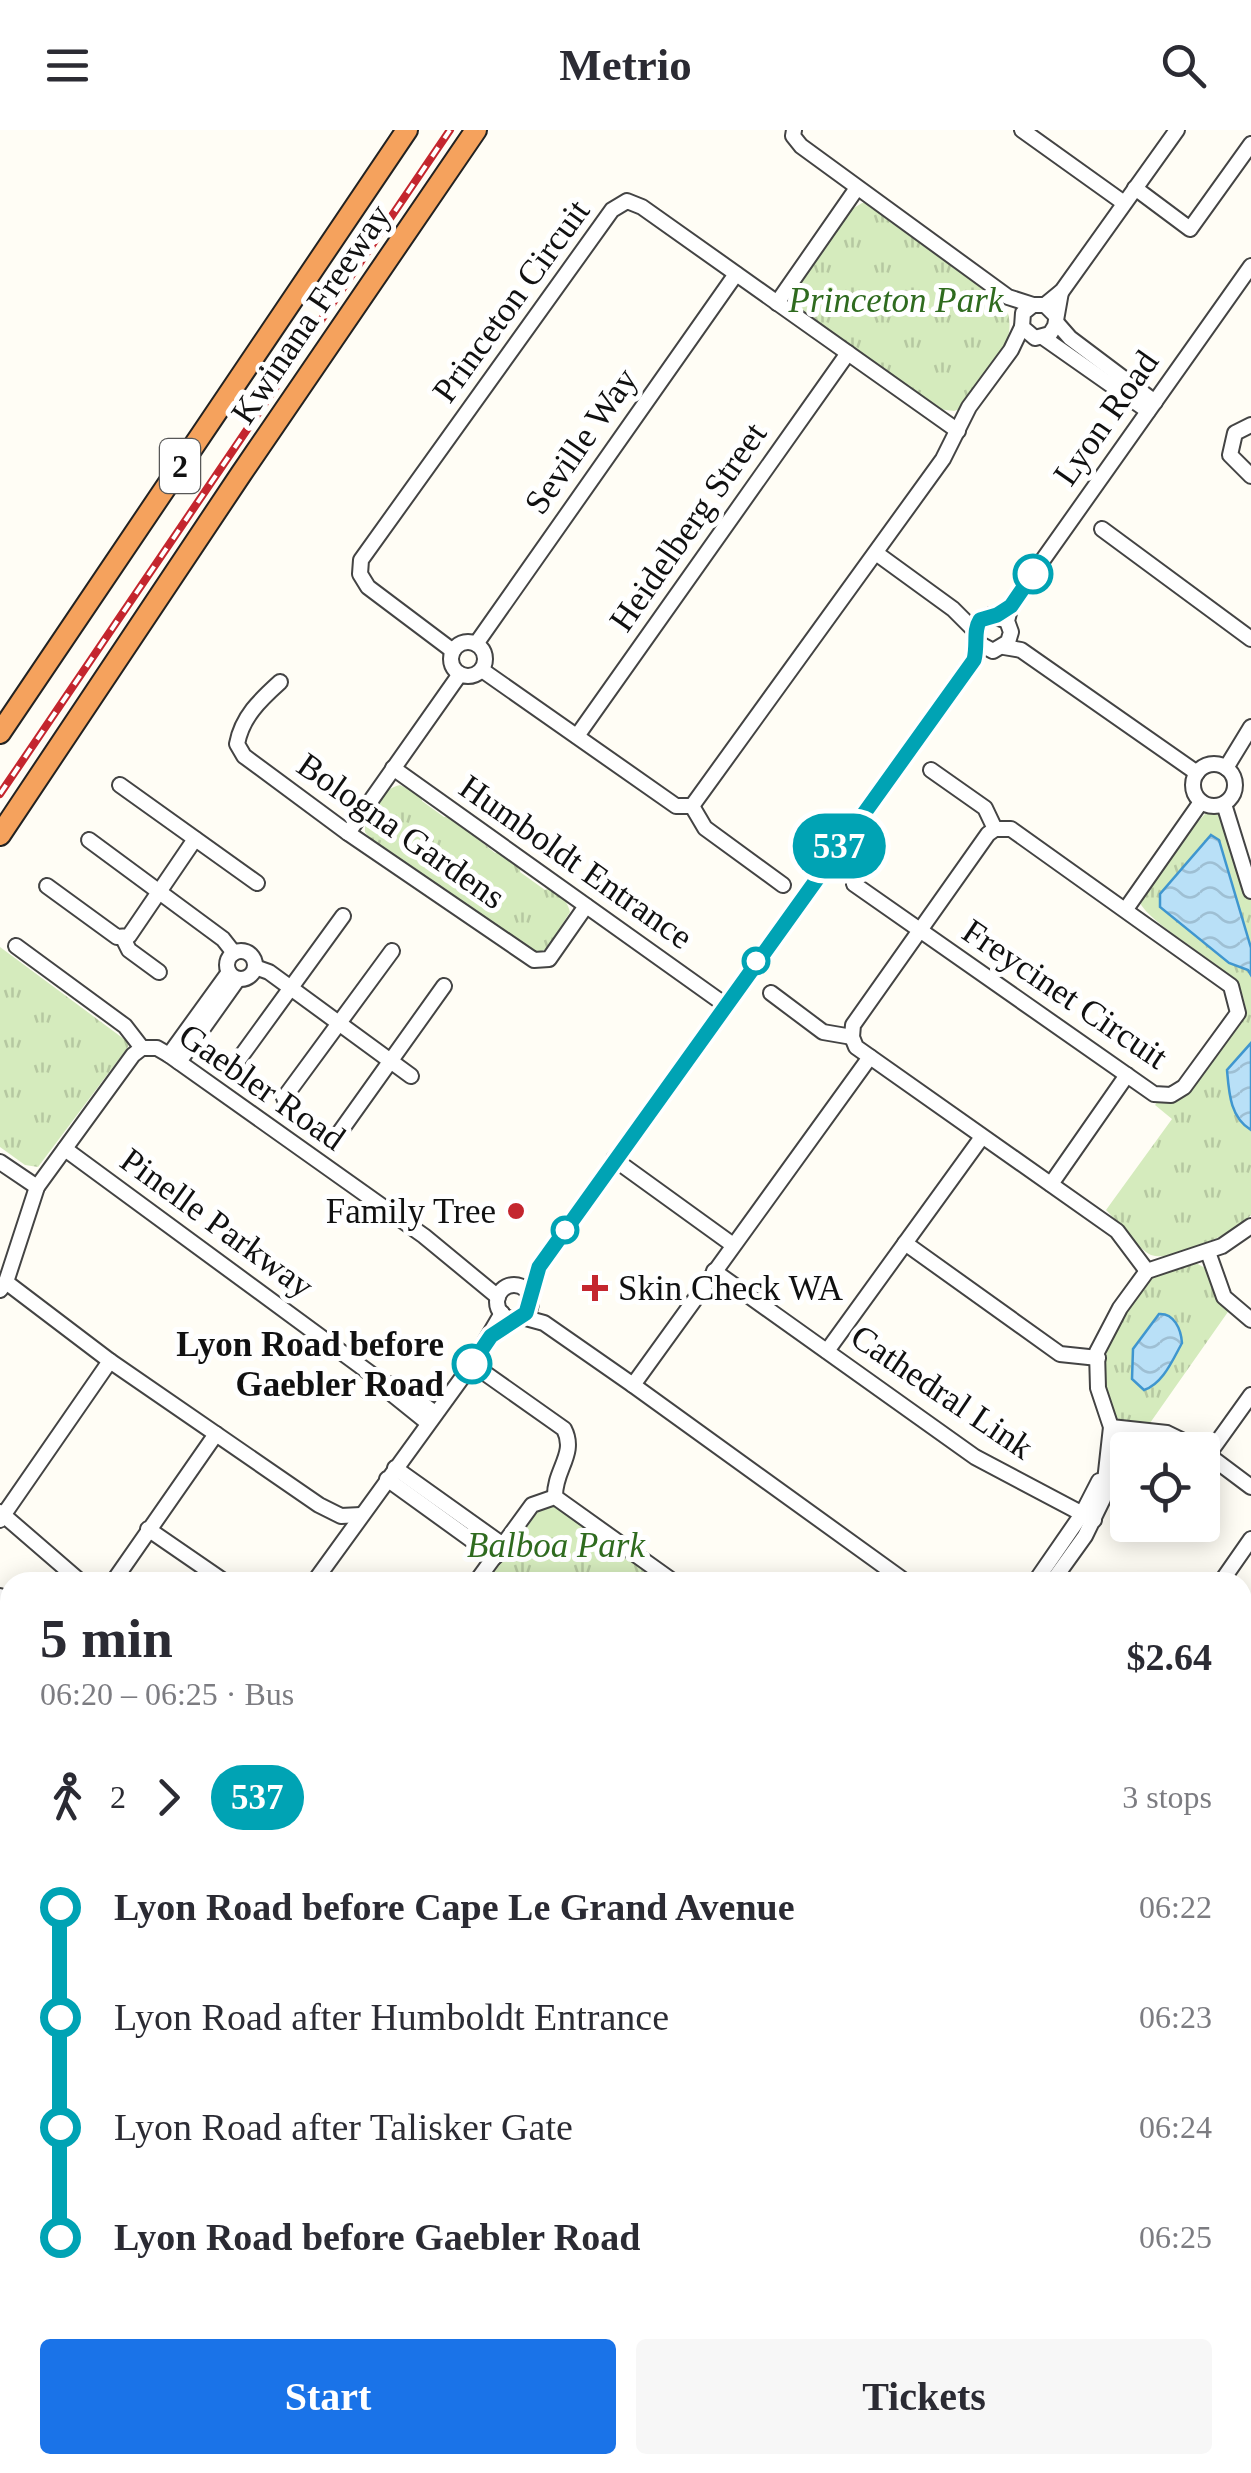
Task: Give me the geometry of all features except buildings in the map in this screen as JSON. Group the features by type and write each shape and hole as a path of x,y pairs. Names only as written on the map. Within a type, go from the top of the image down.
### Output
{"highway":[{"name":"Kwinana Freeway","path":"0,733 407,130"},
{"name":"Kwinana Freeway","path":"0,835 240,474 474,134"}],"street":[{"path":"794,130 793,136 801,146 1039,315 1152,406"},
{"path":"1022,130 1124,203"},
{"path":"692,806 943,459 970,407 1010,350 1062,291 1177,130"},
{"path":"1135,188 1190,228 1251,144"},
{"path":"778,303 857,188"},
{"name":"Princeton Circuit","path":"453,651 368,587 360,574 362,560 612,210 626,201 642,207 958,431"},
{"name":"Lyon Road","path":"1000,621 1251,266"},
{"name":"Seville Way","path":"476,644 736,274"},
{"path":"1010,350 1052,332 1039,315"},
{"path":"1039,315 1040,338"},
{"path":"1040,338 1152,406"},
{"name":"Heidelberg Street","path":"577,736 848,353"},
{"path":"1251,425 1234,434 1229,448 1236,464 1251,476"},
{"path":"1102,529 1251,639"},
{"path":"876,553 952,609 976,637 999,649 1021,650"},
{"path":"952,609 1000,621 1021,650 1197,773"},
{"path":"976,637 1000,621"},
{"path":"999,649 1000,621"},
{"path":"974,660 976,637"},
{"path":"467,642 476,644 483,651 482,670 476,675 460,674 451,660 453,651 467,642"},
{"path":"321,1572 491,1336 530,1298 539,1267 974,660 999,649"},
{"path":"482,670 676,806 692,806"},
{"path":"348,833 460,674"},
{"name":"Bologna Gardens","path":"280,682 260,699 240,727 237,744 244,756 348,833 534,960 548,958 586,906"},
{"path":"1226,768 1251,726"},
{"path":"1212,764 1226,768 1235,786 1233,794 1224,804 1212,806 1201,802 1193,787 1197,773 1212,764"},
{"name":"Humboldt Entrance","path":"394,768 724,1004"},
{"path":"931,770 984,808 995,828"},
{"path":"120,785 258,883"},
{"path":"1126,909 1201,802"},
{"path":"1224,804 1251,891"},
{"path":"692,806 704,828 783,885"},
{"name":"Freycinet Circuit","path":"852,1037 853,1025 920,931 995,828 1011,830 1231,986 1238,1013 1184,1087 1172,1096 1154,1094 920,931"},
{"path":"123,938 195,839"},
{"path":"89,840 223,940 234,953 248,953 255,967"},
{"path":"854,884 920,931"},
{"path":"47,886 123,938 129,950 160,972"},
{"path":"234,1066 343,916"},
{"name":"Gaebler Road","path":"16,946 124,1026 142,1048 157,1048 174,1058 478,1278 498,1297"},
{"path":"284,1098 392,951"},
{"path":"233,975 228,962 234,953"},
{"path":"255,967 291,988 411,1076"},
{"path":"233,975 249,976 255,967"},
{"path":"174,1058 233,975"},
{"path":"336,1136 444,986"},
{"path":"771,993 823,1032 852,1037 856,1047 1117,1231 1147,1271"},
{"path":"142,1048 133,1055 38,1187 8,1251 3,1286 318,1505 337,1524 342,1543"},
{"path":"634,1384 870,1057"},
{"path":"1050,1184 1127,1075"},
{"path":"826,1352 982,1137"},
{"name":"Pinelle Parkway","path":"65,1149 382,1382 392,1394 432,1418"},
{"path":"614,1160 732,1245"},
{"path":"0,1162 38,1187"},
{"path":"1058,1572 1088,1517 1098,1488 1110,1432 1098,1388 1097,1352 1120,1308 1147,1271 1208,1252 1251,1226"},
{"path":"905,1243 1060,1354 1098,1358"},
{"path":"1208,1252 1224,1297 1251,1320"},
{"path":"539,1267 498,1297 513,1316 544,1323 892,1572"},
{"name":"Cathedral Link","path":"714,1271 975,1457 1088,1517"},
{"name":"Gaebler Road","path":"478,1278 512,1285"},
{"path":"512,1285 530,1298 544,1323"},
{"path":"69,1572 1,1516 110,1361"},
{"path":"472,1364 564,1429 570,1440 569,1454 554,1482 555,1497"},
{"path":"1220,1433 1251,1395"},
{"path":"120,1572 216,1434"},
{"path":"1220,1464 1251,1487"},
{"path":"391,1474 499,1551"},
{"path":"483,1572 532,1506 555,1497"},
{"path":"555,1497 660,1572"},
{"path":"318,1505 342,1516 361,1515"},
{"path":"1043,1572 1088,1517"},
{"path":"148,1529 210,1572"},
{"path":"1227,1572 1251,1540"}],"green space":[{"name":"Princeton Park","path":"868,203 1000,298 1008,312 1010,327 1001,356 963,408 938,409 796,307 796,286 849,211"},
{"path":"400,785 422,796 422,801 444,817 450,816 495,853 501,851 521,866 520,872 545,890 550,888 563,898 570,912 548,947 540,953 530,950 372,841 365,832 370,810 386,792"},
{"path":"1207,812 1220,815 1225,822 1251,898 1251,1215 1204,1244 1174,1255 1151,1255 1106,1210 1172,1119 1155,1105 1202,1077 1210,1065 1209,1059 1234,1027 1244,1006 1242,994 1233,981 1140,903 1185,840 1184,836"},
{"path":"0,947 128,1042 38,1167 25,1165 0,1147"},
{"path":"1194,1262 1207,1269 1230,1309 1150,1423 1120,1420 1111,1409 1105,1375 1108,1344 1119,1315 1154,1275"},
{"name":"Balboa Park","path":"555,1503 654,1572 490,1572 536,1509"}],"water":[{"path":"1211,835 1219,840 1251,948 1251,975 1229,963 1160,907 1160,894"},
{"path":"1251,1043 1251,1130 1235,1111 1227,1070"},
{"path":"1159,1314 1176,1323 1182,1343 1162,1377 1144,1390 1132,1379 1133,1349"}],"railway":[{"path":"0,794 450,130"}],"bus line":[{"name":"537","path":"472,1364 491,1336 526,1313 539,1267 974,660 978,643 975,632 980,620 1011,606 1033,574"}],"place":[{"name":"Family Tree","path":"516,1211"},
{"name":"Skin Check WA","path":"595,1288"},
{"name":"Lyon Road before Gaebler Road","path":"472,1364"}]}
